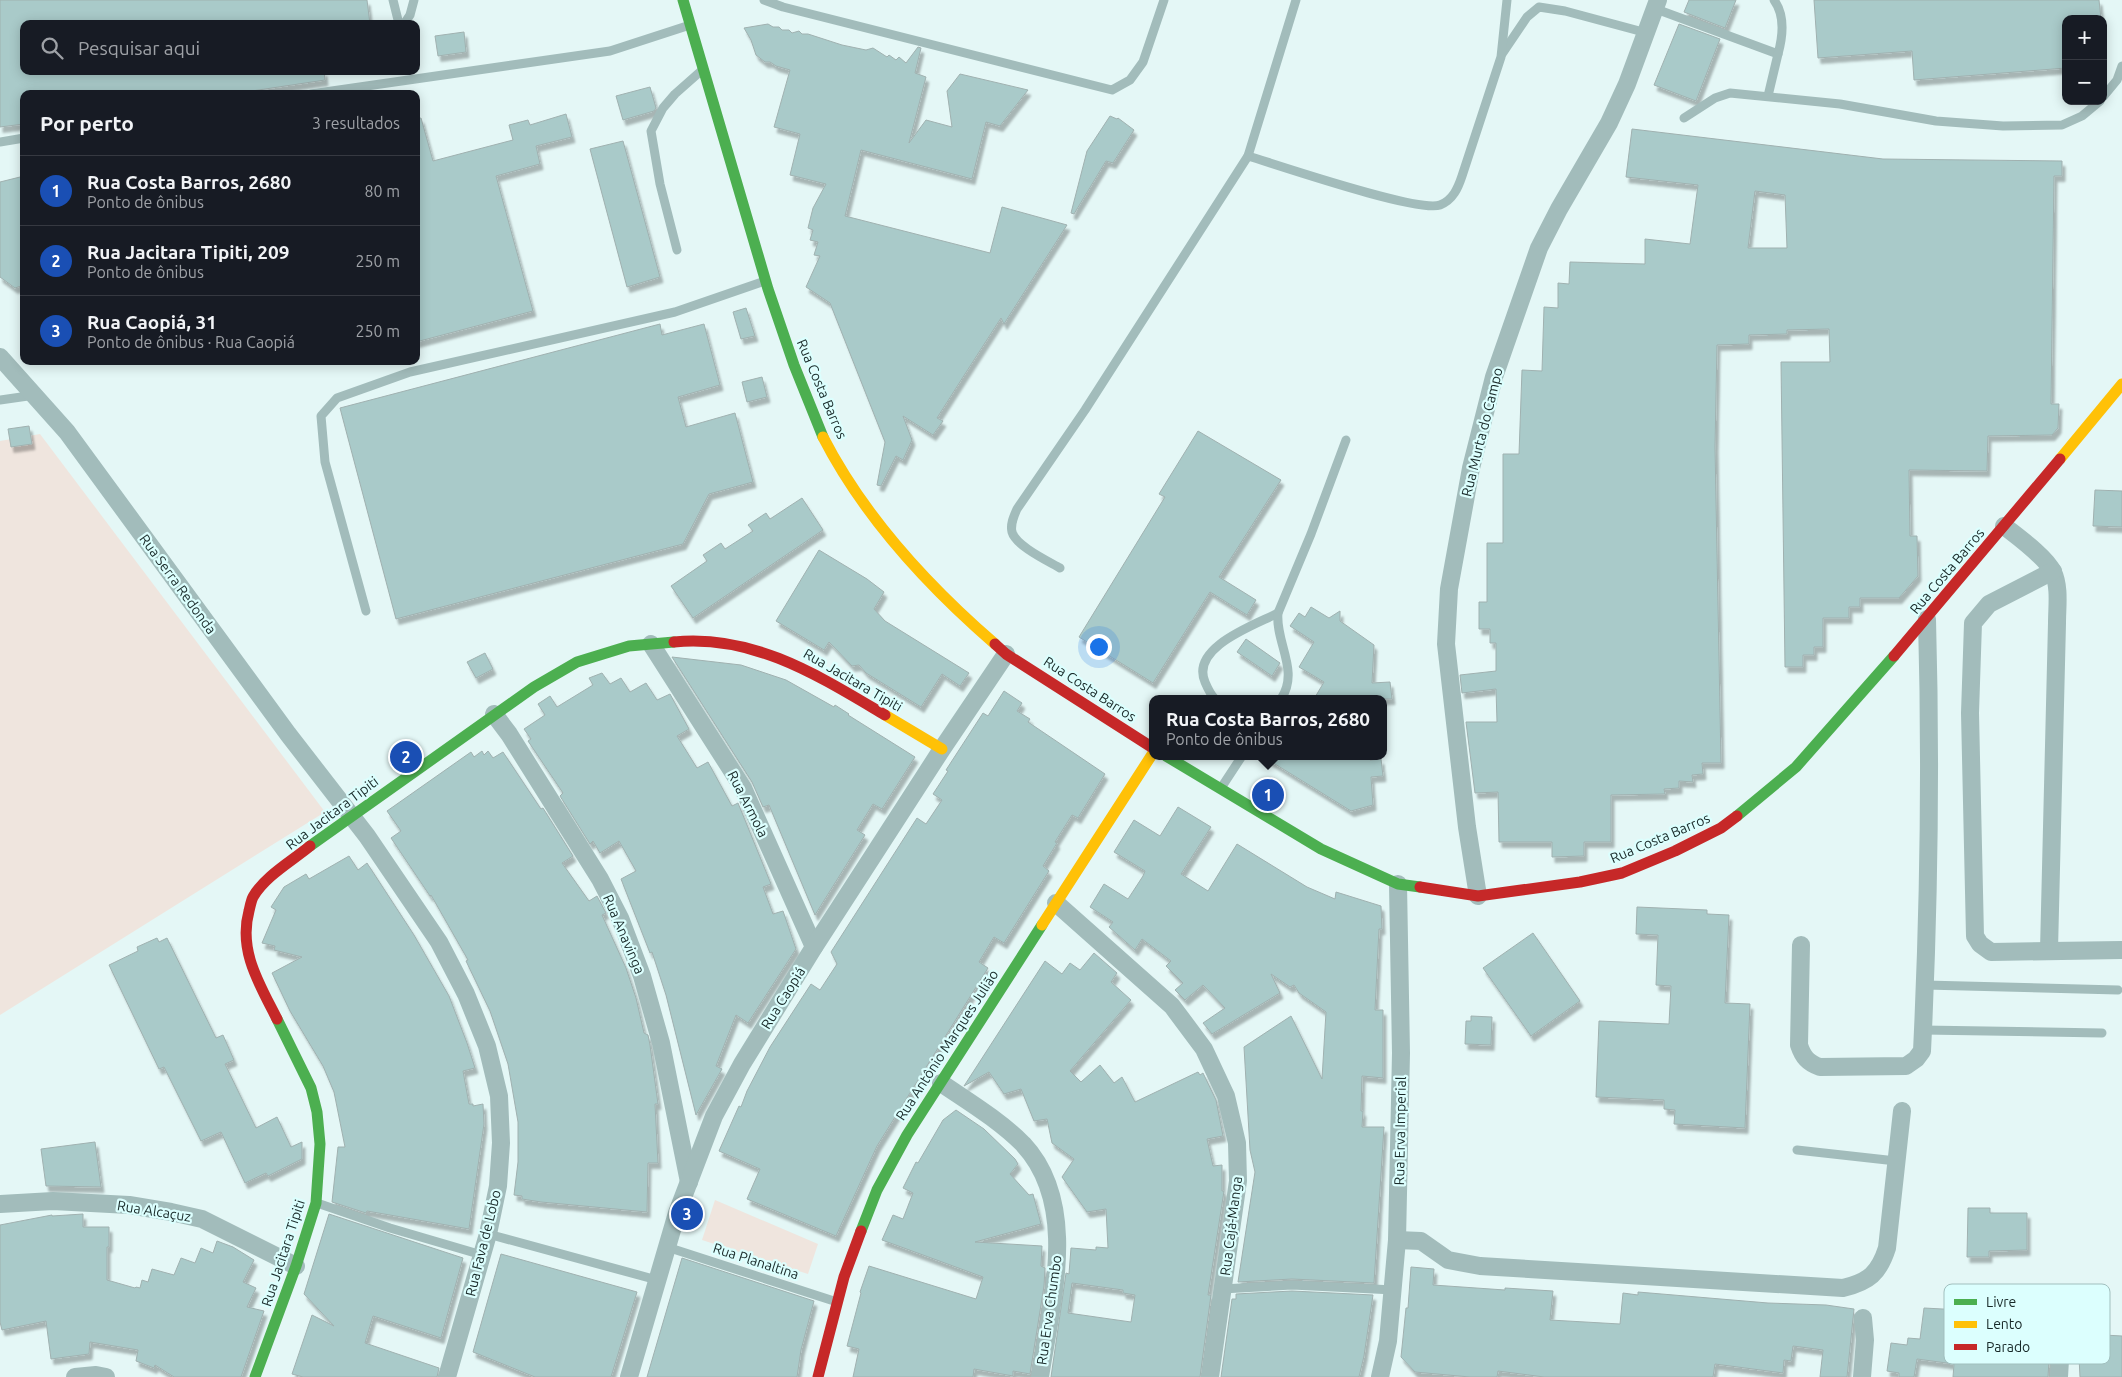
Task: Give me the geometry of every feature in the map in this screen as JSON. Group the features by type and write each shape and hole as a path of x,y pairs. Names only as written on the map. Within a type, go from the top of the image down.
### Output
{"main road":[{"name":"Rua Costa Barros","path":"683,0 765,281 807,400 825,440 861,500 904,554 946,599 1006,654 1149,745"},
{"name":"Rua Costa Barros","path":"1172,760 1321,849 1398,884 1478,896 1580,882 1622,873 1675,851 1721,828 1754,804 1796,767 1926,619 2122,384"},
{"name":"Rua Jacitara Tipiti","path":"255,1377 296,1266 316,1203 320,1144 317,1112 302,1067 254,972 246,950 245,925 253,897 270,878 351,816 534,687 577,662 629,646 690,640 731,644 779,657 815,674 942,749"},
{"name":"Rua Antônio Marques Julião","path":"818,1377 844,1277 877,1190 907,1135 1149,759"}],"street":[{"name":"Rua Murta do Campo","path":"1478,896 1450,695 1446,644 1449,590 1471,468 1494,377 1540,248 1559,209 1609,123 1628,84 1657,5"},
{"name":"Rua Serra Redonda","path":"0,357 36,395 67,432 203,620 351,816"},
{"path":"2004,526 2031,548 2052,571 2056,581 2057,623 2049,950"},
{"path":"2052,571 1989,604 1972,623 1970,712 1975,936 1984,948 1991,952 2122,950"},
{"path":"1800,945 1799,1045 1803,1055 1811,1064 1820,1067 1906,1066 1916,1059 1922,1051 1928,925 1926,619"},
{"name":"Rua Armola","path":"651,644 742,788 814,947"},
{"name":"Rua Caopiá","path":"629,1377 667,1247 689,1182 719,1107 742,1064 814,947 1006,654"},
{"name":"Rua Anavinga","path":"494,714 509,734 600,879 620,918 642,976 661,1043 689,1182"},
{"name":"Rua Fava de Lobo","path":"351,816 439,942 466,994 487,1046 499,1096 500,1143 498,1186 488,1234 446,1377"},
{"name":"Rua Erva Imperial","path":"1380,1377 1388,1341 1397,1240 1401,1053 1398,884"},
{"name":"Rua Cajá-Manga","path":"1056,903 1172,1006 1204,1049 1226,1096 1237,1143 1238,1181 1210,1377"},
{"name":"Rua Erva Chumbo","path":"941,1083 994,1119 1023,1144 1040,1166 1054,1206 1059,1250 1040,1377"},
{"path":"1397,1240 1420,1241 1448,1260 1480,1266 1843,1288 1860,1284 1873,1275 1883,1261 1887,1248 1902,1110"},
{"name":"Rua Alcaçuz","path":"0,1204 53,1201 129,1205 171,1212 202,1219 296,1266"},
{"path":"1862,1377 1866,1340 1863,1318"},
{"path":"2059,1377 2060,1364"},
{"path":"75,1377 96,1375 106,1377"}],"lane":[{"path":"393,0 398,20"},
{"path":"407,20 414,0"},
{"path":"764,0 783,7 1112,90 1130,80 1143,62 1164,0"},
{"path":"1060,568 1021,544 1012,533 1012,521 1017,509 1085,410 1248,156 1296,0"},
{"path":"1248,156 1360,190 1428,207 1440,205 1450,199 1457,189 1501,56 1508,0"},
{"path":"1768,96 1782,40 1779,6 1774,0"},
{"path":"1657,5 1778,54"},
{"path":"1501,56 1527,17 1539,7 1565,11 1647,33"},
{"path":"420,75 610,52 690,25"},
{"path":"2107,92 2117,80 2122,66"},
{"path":"676,250 660,184 651,130 663,108 675,94 703,69"},
{"path":"333,90 411,76"},
{"path":"1684,118 1715,98 1730,92 1840,104 1936,121 2003,126 2062,125 2082,116 2095,105"},
{"path":"0,142 20,139"},
{"path":"366,611 325,462 321,416 337,398 410,372 675,312 765,281"},
{"path":"0,400 36,395"},
{"path":"1283,695 1289,681 1288,667 1277,624 1278,613 1311,534 1346,440"},
{"path":"1211,695 1202,676 1205,660 1216,646 1278,613"},
{"path":"1220,790 1239,760"},
{"path":"1925,985 2118,990"},
{"path":"1923,1030 2102,1034"},
{"path":"1797,1150 1896,1161"},
{"path":"316,1203 390,1228 482,1255"},
{"path":"488,1234 657,1280"},
{"name":"Rua Planaltina","path":"667,1247 837,1302"},
{"path":"1222,1289 1292,1285 1394,1290"}],"shaded area":[{"path":"40,434 325,812 0,1015 0,441"},
{"path":"715,1200 818,1244 808,1274 702,1240"}],"building":[{"path":"0,0 367,0 370,20 20,20 20,75 324,75 325,80 259,90 20,90 20,124 0,127"},
{"path":"1689,0 1736,0 1725,28 1684,12"},
{"path":"1814,0 2099,0 2101,15 2062,15 2062,68 1914,80 1912,51 1818,58"},
{"path":"768,24 773,27 779,27 782,30 789,30 792,33 799,31 802,34 808,34 842,45 866,50 873,48 887,57 889,55 896,60 899,57 906,63 918,47 921,48 915,73 926,77 909,143 926,120 952,127 947,91 960,74 1028,90 1000,126 986,122 972,179 861,150 845,216 990,253 1002,207 1067,225 1004,324 1001,318 965,374 937,418 943,421 933,435 903,416 912,440 903,460 896,456 881,486 877,485 885,442 830,303 806,287 820,256 814,255 818,242 810,240 813,230 808,228 813,208 826,184 790,175 800,134 774,127 790,70 770,62 765,62 756,55 751,40 744,28"},
{"path":"1679,24 1720,39 1696,101 1654,85"},
{"path":"464,32 466,52 438,56 435,36"},
{"path":"650,87 656,108 654,111 623,120 616,96"},
{"path":"566,114 572,137 536,146 540,164 496,176 533,311 420,341 420,118 433,161 513,140 509,125 528,120 530,125"},
{"path":"1110,116 1118,118 1134,130 1113,163 1106,161 1074,214 1071,213 1087,151"},
{"path":"1632,129 1883,159 2062,161 2062,176 2054,176 2051,404 2059,404 2058,428 2052,435 1988,436 1987,471 1909,470 1910,536 1917,536 1918,576 1899,598 1860,598 1860,607 1849,607 1849,618 1823,618 1823,647 1814,647 1814,655 1803,655 1803,667 1785,667 1781,362 1830,362 1829,329 1787,330 1787,334 1749,335 1749,344 1717,345 1715,447 1721,763 1702,763 1703,774 1692,775 1693,782 1679,781 1679,788 1664,789 1665,794 1611,795 1611,842 1584,842 1584,856 1552,857 1552,842 1499,842 1498,792 1475,793 1466,722 1497,722 1496,689 1462,693 1460,675 1496,671 1496,643 1490,643 1490,629 1479,629 1479,602 1487,602 1487,543 1503,543 1503,454 1519,454 1522,370 1542,371 1544,307 1558,308 1558,283 1569,284 1570,262 1645,264 1645,239 1690,244 1698,185 1626,177","holes":["1755,191 1785,195 1787,248 1748,248"]},
{"path":"623,141 660,277 627,287 590,149"},
{"path":"20,177 20,286 15,288 0,277 0,182"},
{"path":"746,308 755,336 741,339 733,312"},
{"path":"660,324 662,335 704,324 720,385 678,397 686,427 735,413 753,482 709,494 683,544 396,619 340,408"},
{"path":"762,377 767,397 747,402 742,382"},
{"path":"29,426 32,444 11,447 8,429"},
{"path":"1198,431 1281,480 1219,577 1256,600 1247,615 1210,592 1153,683 1079,637 1165,497 1159,494"},
{"path":"2095,490 2122,491 2122,527 2093,526"},
{"path":"802,498 823,530 693,618 671,586 707,561 703,555 721,543 725,549 753,531 748,525 766,513 770,519"},
{"path":"819,550 867,579 884,592 874,609 885,621 969,673 960,686 942,674 921,707 866,673 859,665 852,666 829,642 824,650 776,621"},
{"path":"1311,607 1329,618 1340,611 1340,621 1374,645 1372,683 1390,682 1392,699 1387,699 1387,695 1316,695 1324,682 1299,667 1314,642 1290,626 1299,613 1305,617"},
{"path":"1246,639 1280,663 1272,676 1237,652"},
{"path":"485,653 493,669 476,678 467,662"},
{"path":"672,657 741,665 786,680 834,707 835,705 915,757 882,809 873,804 857,830 865,835 815,915 769,805 763,807 752,782"},
{"path":"602,673 610,684 621,678 630,692 646,683 657,700 670,694 689,729 677,736 697,768 708,762 732,806 738,803 771,884 763,887 773,914 783,911 796,949 748,1023 736,1015 716,1066 722,1069 696,1115 666,995 652,952 650,953 621,879 636,871 619,841 600,853 593,841 590,844 560,796 563,793 528,741 531,739 524,729 545,715 538,704 550,696 557,707 593,685 589,678"},
{"path":"1004,691 1022,703 1017,711 1030,719 1028,722 1105,774 1078,818 1072,815 1055,842 1057,843 1043,866 1049,871 1004,943 994,937 979,962 988,968 877,1146 836,1236 747,1199 760,1169 719,1151 739,1106 741,1107 747,1091 770,1047 811,984 820,990 837,964 831,952 917,818 926,824 942,800 933,794 948,771 946,770 983,713 988,716"},
{"path":"482,751 484,755 488,751 493,758 503,752 541,809 543,808 573,856 562,863 589,901 597,896 606,913 602,915 626,968 636,998 644,1033 648,1035 658,1104 655,1104 658,1163 648,1163 647,1212 541,1202 522,1199 522,1196 514,1195 518,1162 518,1122 508,1064 490,1011 466,961 468,960 431,895 391,838 401,831 387,811 471,752 474,757"},
{"path":"1268,760 1381,760 1383,776 1371,777 1373,805 1351,811"},
{"path":"1178,807 1211,827 1181,874 1208,891 1237,844 1307,887 1335,899 1336,892 1381,906 1382,929 1379,929 1375,1010 1383,1010 1383,1078 1362,1076 1361,1111 1363,1111 1362,1127 1384,1127 1374,1283 1292,1279 1238,1282 1255,1172 1250,1150 1244,1047 1291,1016 1322,1079 1326,1012 1299,993 1294,985 1290,987 1271,974 1280,993 1212,1034 1203,1023 1225,1008 1203,985 1185,1000 1175,990 1183,983 1166,966 1171,961 1142,939 1135,950 1109,927 1113,922 1090,907 1104,884 1128,899 1143,876 1145,871 1114,852 1134,820 1160,836"},
{"path":"349,856 358,870 367,863 414,935 449,996 467,1043 475,1068 463,1071 469,1104 473,1104 473,1106 483,1104 484,1124 469,1229 367,1211 366,1213 332,1202 338,1147 345,1147 334,1092 323,1066 290,1011 272,973 302,957 274,950 275,946 262,943 276,910 271,907 284,887 306,874 309,879"},
{"path":"1637,907 1707,910 1707,914 1729,915 1725,1003 1750,1004 1745,1128 1674,1124 1675,1110 1664,1109 1664,1100 1596,1097 1599,1021 1669,1024 1671,986 1656,985 1658,935 1636,934"},
{"path":"1533,933 1580,1001 1531,1036 1483,968"},
{"path":"157,938 159,942 167,938 216,1038 223,1035 234,1060 225,1064 256,1128 277,1117 291,1147 302,1142 302,1159 268,1176 266,1173 245,1183 221,1132 201,1141 164,1067 159,1069 109,965 138,951 137,947"},
{"path":"1094,953 1117,973 1111,982 1131,1000 1070,1071 1081,1082 1100,1065 1114,1083 1122,1077 1135,1102 1198,1072 1200,1075 1203,1073 1216,1100 1223,1136 1207,1139 1213,1166 1222,1165 1222,1191 1224,1191 1208,1295 1211,1295 1200,1377 1051,1377 1066,1273 1069,1274 1071,1248 1096,1250 1096,1247 1108,1248 1106,1209 1087,1212 1062,1177 1074,1159 1052,1143 1047,1119 1034,1121 1021,1089 1004,1094 989,1072 964,1086 1045,961 1062,974 1070,963 1080,970","holes":["1072,1283 1123,1290 1123,1293 1135,1295 1131,1322 1068,1313"]},
{"path":"1471,1016 1492,1017 1491,1045 1465,1044 1466,1021 1471,1021"},
{"path":"956,1110 984,1129 1015,1159 1018,1164 1010,1174 1029,1195 1033,1194 1041,1224 975,1242 1042,1246 1041,1266 1045,1268 1044,1286 1030,1374 1013,1371 1013,1376 974,1369 973,1377 853,1377 859,1349 847,1346 860,1292 869,1266 976,1299 983,1277 882,1240 893,1215 903,1219 913,1193 903,1188 916,1162 918,1163 943,1120"},
{"path":"95,1142 101,1187 46,1186 41,1149"},
{"path":"1968,1208 1990,1208 1990,1213 2027,1213 2027,1250 1989,1251 1989,1257 1967,1257"},
{"path":"83,1214 83,1227 109,1227 107,1280 135,1288 140,1288 142,1280 148,1282 152,1269 174,1275 181,1258 195,1263 201,1248 213,1253 217,1241 233,1247 254,1260 243,1282 256,1288 247,1307 264,1311 241,1377 174,1377 155,1365 154,1368 136,1361 138,1350 90,1342 89,1354 51,1359 46,1321 2,1330 0,1322 0,1225 52,1215"},
{"path":"329,1214 463,1258 441,1338 373,1316 365,1343 439,1368 437,1377 303,1377 292,1374 312,1315 334,1326 304,1294"},
{"path":"501,1254 637,1292 611,1377 535,1377 473,1352"},
{"path":"682,1258 814,1301 801,1350 797,1377 647,1377"},
{"path":"1411,1267 1434,1269 1433,1285 1553,1291 1550,1320 1620,1324 1623,1293 1638,1295 1638,1292 1768,1303 1826,1305 1854,1309 1847,1377 1820,1377 1823,1350 1793,1346 1791,1361 1784,1360 1783,1373 1715,1364 1713,1377 1544,1377 1498,1371 1497,1377 1470,1377 1415,1372 1401,1357 1406,1308 1408,1308"},
{"path":"1292,1291 1373,1295 1359,1377 1221,1377 1232,1299 1236,1299 1236,1294"},
{"path":"1924,1308 1944,1309 1944,1363 1917,1359 1914,1377 1899,1377 1899,1373 1887,1371 1891,1343 1907,1345 1908,1338 1920,1339"},
{"path":"2110,1335 2122,1336 2122,1377 2080,1377 2079,1364 2110,1364"},
{"path":"1954,1364 2049,1364 2048,1377 1953,1377"}],"traffic: fast":[{"path":"683,0 768,289 794,365 823,437"},
{"path":"310,846 534,687 577,662 629,646 674,642"},
{"path":"1737,816 1796,767 1894,656"},
{"path":"1173,760 1321,849 1398,884 1420,887"},
{"path":"861,1231 877,1190 907,1135 1042,925"},
{"path":"255,1377 296,1266 316,1203 320,1144 317,1112 311,1088 277,1019"}],"traffic: slow":[{"path":"2060,459 2122,384"},
{"path":"823,437 858,495 899,549 970,622 995,644"},
{"path":"885,715 942,749"},
{"path":"1042,925 1149,759"}],"traffic: jam":[{"path":"1894,656 2060,459"},
{"path":"674,642 703,641 759,651 810,673 885,715"},
{"path":"995,644 1006,654 1149,745"},
{"path":"1420,887 1478,896 1580,882 1622,873 1675,851 1721,828 1737,816"},
{"path":"277,1019 253,967 246,940 246,926 251,902 258,889 279,869 310,846"},
{"path":"818,1377 844,1277 861,1231"}],"place":[{"name":"Rua Jacitara Tipiti, 209","path":"406,757"},
{"name":"Rua Costa Barros, 2680","path":"1268,795"},
{"name":"Rua Caopiá, 31","path":"687,1214"}]}
